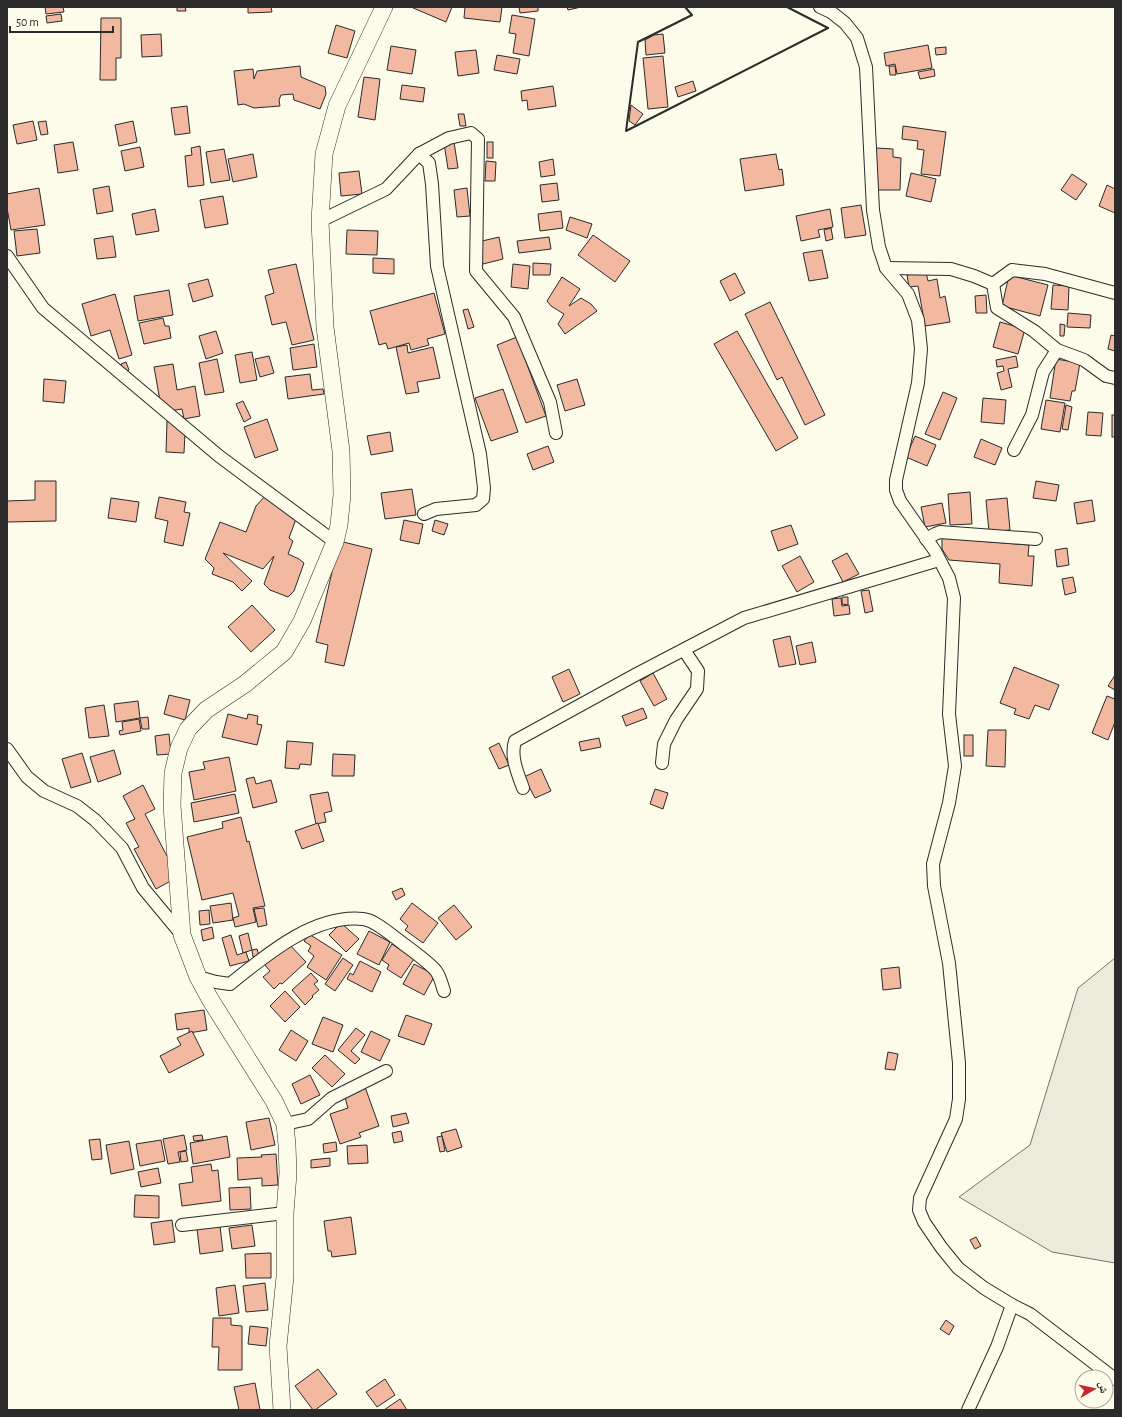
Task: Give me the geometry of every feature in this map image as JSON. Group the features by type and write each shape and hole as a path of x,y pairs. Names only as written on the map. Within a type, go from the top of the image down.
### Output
{"main road":[{"path":"284,1409 278,1346 285,1278 285,1213 288,1172 285,1124 274,1101 210,999 198,977 182,935 172,806 173,773 179,748 188,730 206,710 245,684 284,652 302,621 335,542 339,525 342,496 341,451 325,327 320,221 324,154 337,106 384,7"}],"street":[{"path":"820,7 831,12 845,23 858,38 866,68 873,210 879,247 886,268 908,294 918,320 921,349 918,384 896,480 900,501 950,578 954,598 949,714 955,766 949,803 933,864 934,886 949,963 959,1063 959,1099 956,1118 920,1198 919,1210 924,1222 958,1268 984,1288 1030,1314 1115,1379"},
{"path":"320,221 386,188 419,154 449,138 471,134 478,139 476,270 514,317 550,402 556,432"},
{"path":"419,154 429,163 432,184 437,266 480,454 484,488 483,499 476,505 436,509 424,514"},
{"path":"7,256 43,308 219,456 335,542"},
{"path":"886,268 951,269 993,284"},
{"path":"993,284 1012,270 1045,274 1115,293"},
{"path":"993,284 997,308 1034,331 1057,350 1084,360 1106,376 1115,378"},
{"path":"1014,450 1032,415 1043,372 1057,350"},
{"path":"926,539 940,532 1036,539"},
{"path":"523,788 517,773 512,750 515,741 744,618 939,560"},
{"path":"662,763 664,744 676,720 697,689 698,671 684,650"},
{"path":"7,749 27,777 44,791 77,806 95,820 122,848 143,888 182,935"},
{"path":"198,977 230,984 284,942 308,930 339,920 364,919 374,922 437,971 444,991"},
{"path":"285,1124 308,1119 332,1098 386,1071"},
{"path":"182,1225 285,1213"},
{"path":"968,1410 997,1347 1012,1305"}],"shaded area":[{"path":"1115,958 1115,1263 1052,1252 959,1197 1030,1145 1078,988"}],"building":[{"path":"45,7 63,7 64,12 46,14"},
{"path":"177,7 185,7 186,11 177,11"},
{"path":"248,7 271,7 272,12 248,13"},
{"path":"411,7 452,7 446,22"},
{"path":"465,7 502,7 500,22 464,18"},
{"path":"519,7 538,7 538,11 520,13"},
{"path":"567,7 581,7 568,10"},
{"path":"61,14 62,21 47,23 46,16"},
{"path":"512,15 535,19 529,56 513,53 516,34 509,33"},
{"path":"101,18 121,18 121,58 116,58 116,80 100,80"},
{"path":"336,25 355,31 347,58 328,53"},
{"path":"161,34 162,56 142,57 141,35"},
{"path":"663,34 665,53 646,55 645,40 654,35"},
{"path":"928,45 932,68 897,74 895,64 886,66 884,53"},
{"path":"391,46 416,50 412,74 387,70"},
{"path":"946,47 946,54 936,55 935,48"},
{"path":"476,50 479,73 458,76 455,52"},
{"path":"497,55 520,59 517,74 494,70"},
{"path":"663,56 668,107 648,109 643,58"},
{"path":"300,66 301,77 325,87 326,94 320,109 294,100 293,94 281,95 279,100 280,106 254,108 244,104 238,105 234,71 253,69 254,79 257,71"},
{"path":"889,66 895,66 896,75 890,75"},
{"path":"934,69 935,76 920,79 918,72"},
{"path":"364,77 380,79 375,120 358,117"},
{"path":"693,81 696,91 678,97 675,87"},
{"path":"402,85 425,88 423,102 400,99"},
{"path":"553,86 556,106 528,110 527,100 522,101 521,91"},
{"path":"631,105 643,114 635,125 629,121"},
{"path":"187,106 190,133 175,135 171,108"},
{"path":"458,114 464,114 466,126 460,126"},
{"path":"33,121 37,140 17,144 13,125"},
{"path":"46,121 48,134 41,135 38,122"},
{"path":"133,121 137,142 119,146 115,125"},
{"path":"903,126 946,132 940,176 921,174 924,150 917,149 918,141 902,139"},
{"path":"73,142 78,170 58,173 54,145"},
{"path":"454,142 458,168 448,169 444,143"},
{"path":"487,142 493,142 493,158 487,158"},
{"path":"200,146 204,185 188,187 185,156 192,155 191,148"},
{"path":"140,147 144,167 125,171 121,151"},
{"path":"876,148 893,149 893,157 901,158 900,190 874,190"},
{"path":"224,149 230,180 211,183 206,152"},
{"path":"253,154 257,177 233,182 228,159"},
{"path":"776,154 779,170 782,169 784,185 745,191 740,159"},
{"path":"553,159 555,175 541,177 539,162"},
{"path":"486,161 496,162 495,181 485,181"},
{"path":"359,171 362,194 341,196 339,173"},
{"path":"911,173 936,179 931,202 906,196"},
{"path":"1072,174 1087,184 1076,200 1061,190"},
{"path":"557,183 559,200 542,202 540,185"},
{"path":"1107,185 1115,189 1115,213 1099,206"},
{"path":"109,186 113,211 97,214 93,189"},
{"path":"39,188 45,225 11,230 7,208 7,194"},
{"path":"467,188 470,216 457,217 454,190"},
{"path":"223,196 228,224 205,228 200,200"},
{"path":"861,205 866,235 845,238 841,208"},
{"path":"155,209 159,231 136,235 132,214"},
{"path":"830,209 833,227 818,230 820,237 801,241 796,216"},
{"path":"561,211 563,228 540,231 538,214"},
{"path":"570,217 592,224 587,238 566,230"},
{"path":"831,228 833,239 826,241 824,230"},
{"path":"37,229 40,253 17,256 14,231"},
{"path":"347,230 378,231 377,255 346,254"},
{"path":"593,235 630,261 615,282 578,255"},
{"path":"113,236 116,257 97,259 94,239"},
{"path":"499,237 503,259 483,264 478,242"},
{"path":"549,237 551,249 519,253 517,241"},
{"path":"822,250 828,278 809,281 803,253"},
{"path":"373,258 394,259 394,274 373,273"},
{"path":"533,263 551,264 550,275 533,275"},
{"path":"296,264 314,340 292,345 286,322 272,325 265,296 274,293 268,270"},
{"path":"513,264 530,266 528,289 511,287"},
{"path":"926,272 928,281 937,279 940,298 945,296 950,322 925,326 918,286 909,287 907,275"},
{"path":"735,273 745,293 730,301 720,281"},
{"path":"1009,275 1048,285 1040,316 1002,306"},
{"path":"562,277 580,289 569,306 581,298 591,304 597,311 565,334 558,324 564,314 551,306 547,301"},
{"path":"208,279 213,296 193,302 188,284"},
{"path":"1053,285 1069,286 1068,310 1051,309"},
{"path":"169,290 173,315 138,321 134,296"},
{"path":"434,293 445,334 427,339 429,345 411,350 409,343 388,349 386,343 379,345 370,311"},
{"path":"115,294 132,355 119,359 110,330 91,336 82,304"},
{"path":"986,295 987,313 976,313 975,296"},
{"path":"770,302 825,415 805,425 782,377 777,380 745,314"},
{"path":"468,309 474,327 468,329 463,310"},
{"path":"1068,313 1091,315 1090,328 1067,327"},
{"path":"163,318 165,326 169,326 171,338 144,344 139,323"},
{"path":"1000,322 1025,329 1018,354 993,347"},
{"path":"1060,324 1065,325 1064,336 1060,336"},
{"path":"216,331 223,353 206,359 199,336"},
{"path":"737,331 798,438 776,451 714,344"},
{"path":"1111,335 1115,336 1115,351 1108,349"},
{"path":"517,337 546,416 526,423 497,345"},
{"path":"314,344 317,367 293,370 290,348"},
{"path":"407,345 408,353 433,347 440,378 417,382 419,392 406,394 396,347"},
{"path":"252,352 257,380 240,383 235,355"},
{"path":"269,356 274,373 260,377 255,359"},
{"path":"1016,356 1018,367 1008,369 1012,387 1001,390 997,373 1004,371 1003,366 997,367 996,360"},
{"path":"217,359 224,392 205,395 199,363"},
{"path":"1056,359 1080,363 1075,391 1072,391 1070,401 1050,398"},
{"path":"126,362 129,370 124,372 121,364"},
{"path":"173,364 177,390 195,386 200,416 184,419 182,409 162,412 154,367"},
{"path":"310,374 312,390 323,389 324,394 288,399 285,377"},
{"path":"44,379 66,381 64,403 43,401"},
{"path":"577,379 585,405 565,411 557,385"},
{"path":"503,389 518,432 491,441 475,398"},
{"path":"943,392 957,398 940,440 925,434"},
{"path":"983,398 1006,400 1004,424 981,422"},
{"path":"1046,400 1065,403 1060,432 1041,429"},
{"path":"243,401 251,418 244,422 236,404"},
{"path":"1066,405 1072,407 1068,430 1062,429"},
{"path":"1088,412 1103,413 1101,436 1086,435"},
{"path":"1112,415 1115,415 1115,437 1112,437"},
{"path":"267,419 278,450 255,458 244,427"},
{"path":"167,421 181,421 181,432 185,432 184,453 166,452"},
{"path":"390,432 393,451 371,455 367,436"},
{"path":"915,436 936,445 927,466 906,457"},
{"path":"981,439 1002,448 995,465 974,457"},
{"path":"548,446 554,462 533,470 527,454"},
{"path":"35,481 56,481 56,521 7,522 7,501 35,500"},
{"path":"1036,481 1059,485 1056,501 1033,498"},
{"path":"412,489 416,515 385,519 381,493"},
{"path":"970,492 972,524 950,525 948,494"},
{"path":"266,495 296,519 289,538 293,541 288,554 304,563 294,591 288,597 270,590 264,584 274,556 263,569 223,553 252,581 242,591 233,582 212,574 214,568 205,559 220,522 246,532 256,506"},
{"path":"159,497 186,502 184,512 190,513 183,546 164,542 168,521 155,518"},
{"path":"111,498 139,502 136,522 108,518"},
{"path":"1007,498 1010,530 989,532 986,500"},
{"path":"1092,500 1095,521 1077,524 1074,503"},
{"path":"942,503 946,523 925,527 921,507"},
{"path":"404,520 423,524 419,544 400,540"},
{"path":"435,520 448,524 444,535 432,531"},
{"path":"791,525 798,544 778,551 771,531"},
{"path":"942,538 1029,545 1028,556 1034,556 1032,586 999,583 1000,564 949,560 942,549"},
{"path":"339,541 372,549 344,666 325,662 328,645 316,642"},
{"path":"1067,548 1069,565 1057,567 1055,550"},
{"path":"847,553 859,574 843,582 832,561"},
{"path":"800,556 814,582 797,592 782,566"},
{"path":"1073,577 1076,592 1065,595 1062,579"},
{"path":"869,590 873,611 865,613 861,591"},
{"path":"842,597 848,597 848,605 842,604"},
{"path":"841,598 842,606 849,605 850,614 834,616 832,599"},
{"path":"252,605 275,630 251,652 228,627"},
{"path":"790,636 796,664 779,667 773,640"},
{"path":"812,642 816,662 800,665 796,646"},
{"path":"1014,667 1059,685 1049,710 1035,705 1029,719 1014,714 1016,709 1000,703"},
{"path":"569,669 580,694 563,702 552,677"},
{"path":"653,673 667,699 654,706 640,681"},
{"path":"1115,675 1115,690 1108,686"},
{"path":"169,695 190,700 185,720 164,714"},
{"path":"1107,696 1115,699 1115,722 1108,740 1092,733"},
{"path":"138,701 140,718 116,722 114,704"},
{"path":"104,705 109,736 89,738 85,708"},
{"path":"643,708 647,718 626,726 622,716"},
{"path":"228,714 247,719 248,714 258,716 257,724 262,725 257,745 222,737"},
{"path":"148,717 149,729 142,729 140,718"},
{"path":"139,719 141,731 120,735 119,731 123,730 122,722"},
{"path":"988,730 1006,730 1005,767 986,766"},
{"path":"169,734 171,754 157,755 155,736"},
{"path":"964,735 973,735 973,756 964,756"},
{"path":"599,738 601,747 581,751 579,742"},
{"path":"287,741 313,743 311,765 300,764 299,769 285,768"},
{"path":"499,743 509,765 499,769 489,748"},
{"path":"114,750 121,774 98,782 90,757"},
{"path":"82,753 91,782 71,788 62,759"},
{"path":"333,754 355,755 354,776 332,776"},
{"path":"229,757 236,791 194,800 189,772 205,769 203,762"},
{"path":"541,769 551,791 535,798 524,777"},
{"path":"254,777 256,784 271,780 277,802 253,808 246,779"},
{"path":"143,785 155,809 145,814 178,877 156,889 134,849 139,847 126,823 135,819 123,796"},
{"path":"655,789 668,793 663,809 650,804"},
{"path":"328,792 332,811 324,813 326,822 316,824 310,795"},
{"path":"235,794 239,813 194,822 191,803"},
{"path":"241,817 247,842 249,841 265,906 253,908 256,922 235,927 233,918 239,916 233,893 202,900 187,837 223,828 222,822"},
{"path":"318,823 324,841 302,849 295,831"},
{"path":"402,888 405,895 396,900 392,892"},
{"path":"231,903 233,920 213,923 210,906"},
{"path":"412,903 438,923 423,943 405,930 408,926 400,919"},
{"path":"454,905 472,927 456,940 438,918"},
{"path":"264,908 267,925 258,927 254,909"},
{"path":"209,910 210,924 200,925 199,911"},
{"path":"341,923 359,939 346,952 329,935"},
{"path":"212,927 214,938 203,941 201,930"},
{"path":"369,931 390,942 379,965 357,954"},
{"path":"248,933 252,950 243,953 239,936"},
{"path":"309,934 342,955 326,980 307,967 314,956 308,951 311,946 304,941"},
{"path":"231,935 237,955 246,952 249,961 230,966 222,938"},
{"path":"287,942 306,962 282,984 280,983 274,989 263,977 270,971 264,964"},
{"path":"392,944 414,959 401,978 387,969 389,965 382,960"},
{"path":"257,949 259,956 253,957 252,950"},
{"path":"343,958 353,965 335,991 325,984"},
{"path":"360,961 381,972 372,992 347,979 350,973 353,975"},
{"path":"414,964 435,975 424,995 403,984"},
{"path":"899,967 901,988 883,990 881,969"},
{"path":"311,973 318,981 314,984 319,990 305,1005 292,990"},
{"path":"285,991 300,1007 285,1022 270,1006"},
{"path":"204,1010 207,1030 189,1033 189,1028 177,1030 175,1014"},
{"path":"406,1015 432,1024 424,1045 398,1036"},
{"path":"323,1017 343,1025 333,1052 312,1044"},
{"path":"356,1028 365,1035 351,1051 360,1059 355,1064 338,1050"},
{"path":"291,1030 308,1041 296,1061 279,1050"},
{"path":"192,1031 204,1055 169,1073 160,1056 181,1045 177,1038"},
{"path":"371,1031 390,1040 380,1061 361,1052"},
{"path":"888,1052 898,1054 895,1070 885,1069"},
{"path":"325,1055 345,1074 332,1087 312,1068"},
{"path":"310,1075 320,1095 301,1104 292,1084"},
{"path":"365,1087 379,1126 359,1133 361,1137 340,1144 330,1114 348,1108 344,1094"},
{"path":"406,1113 409,1123 393,1127 391,1116"},
{"path":"269,1118 275,1145 251,1150 246,1122"},
{"path":"456,1129 462,1147 447,1152 441,1133"},
{"path":"401,1131 403,1141 394,1143 392,1133"},
{"path":"184,1135 187,1150 178,1152 180,1162 168,1164 163,1139"},
{"path":"202,1135 203,1140 194,1141 193,1136"},
{"path":"227,1136 230,1157 193,1164 190,1143"},
{"path":"442,1136 445,1151 440,1152 437,1137"},
{"path":"100,1139 102,1159 92,1160 89,1140"},
{"path":"161,1140 165,1161 140,1166 136,1144"},
{"path":"129,1141 134,1169 111,1174 106,1145"},
{"path":"336,1142 337,1151 324,1153 323,1144"},
{"path":"367,1145 368,1163 348,1164 347,1146"},
{"path":"186,1151 188,1161 181,1162 180,1152"},
{"path":"276,1154 278,1185 262,1186 262,1178 238,1180 237,1158 262,1157 261,1155"},
{"path":"330,1158 330,1166 311,1168 311,1160"},
{"path":"211,1164 212,1171 218,1170 221,1201 182,1206 179,1184 193,1182 191,1167"},
{"path":"158,1168 161,1183 141,1187 138,1172"},
{"path":"250,1187 251,1209 230,1210 229,1188"},
{"path":"135,1195 159,1196 159,1218 134,1217"},
{"path":"351,1217 356,1254 332,1257 331,1251 328,1251 324,1221"},
{"path":"172,1220 175,1242 154,1245 151,1223"},
{"path":"252,1225 255,1246 232,1249 229,1228"},
{"path":"220,1226 223,1251 200,1254 197,1229"},
{"path":"976,1237 981,1246 975,1249 970,1240"},
{"path":"271,1253 271,1278 246,1278 245,1254"},
{"path":"265,1283 268,1310 246,1312 243,1286"},
{"path":"235,1285 239,1313 219,1316 216,1288"},
{"path":"213,1318 231,1318 231,1325 242,1326 242,1370 218,1370 219,1347 212,1347"},
{"path":"946,1320 954,1326 949,1335 940,1329"},
{"path":"250,1326 268,1328 266,1346 248,1344"},
{"path":"318,1369 337,1394 313,1410 295,1386"},
{"path":"385,1379 395,1395 377,1407 366,1392"},
{"path":"255,1383 260,1410 239,1410 234,1387"},
{"path":"400,1399 407,1410 384,1410"}],"wall":[{"path":"685,7 692,15 638,42 626,131 828,28"},
{"path":"787,7 828,28"}]}
